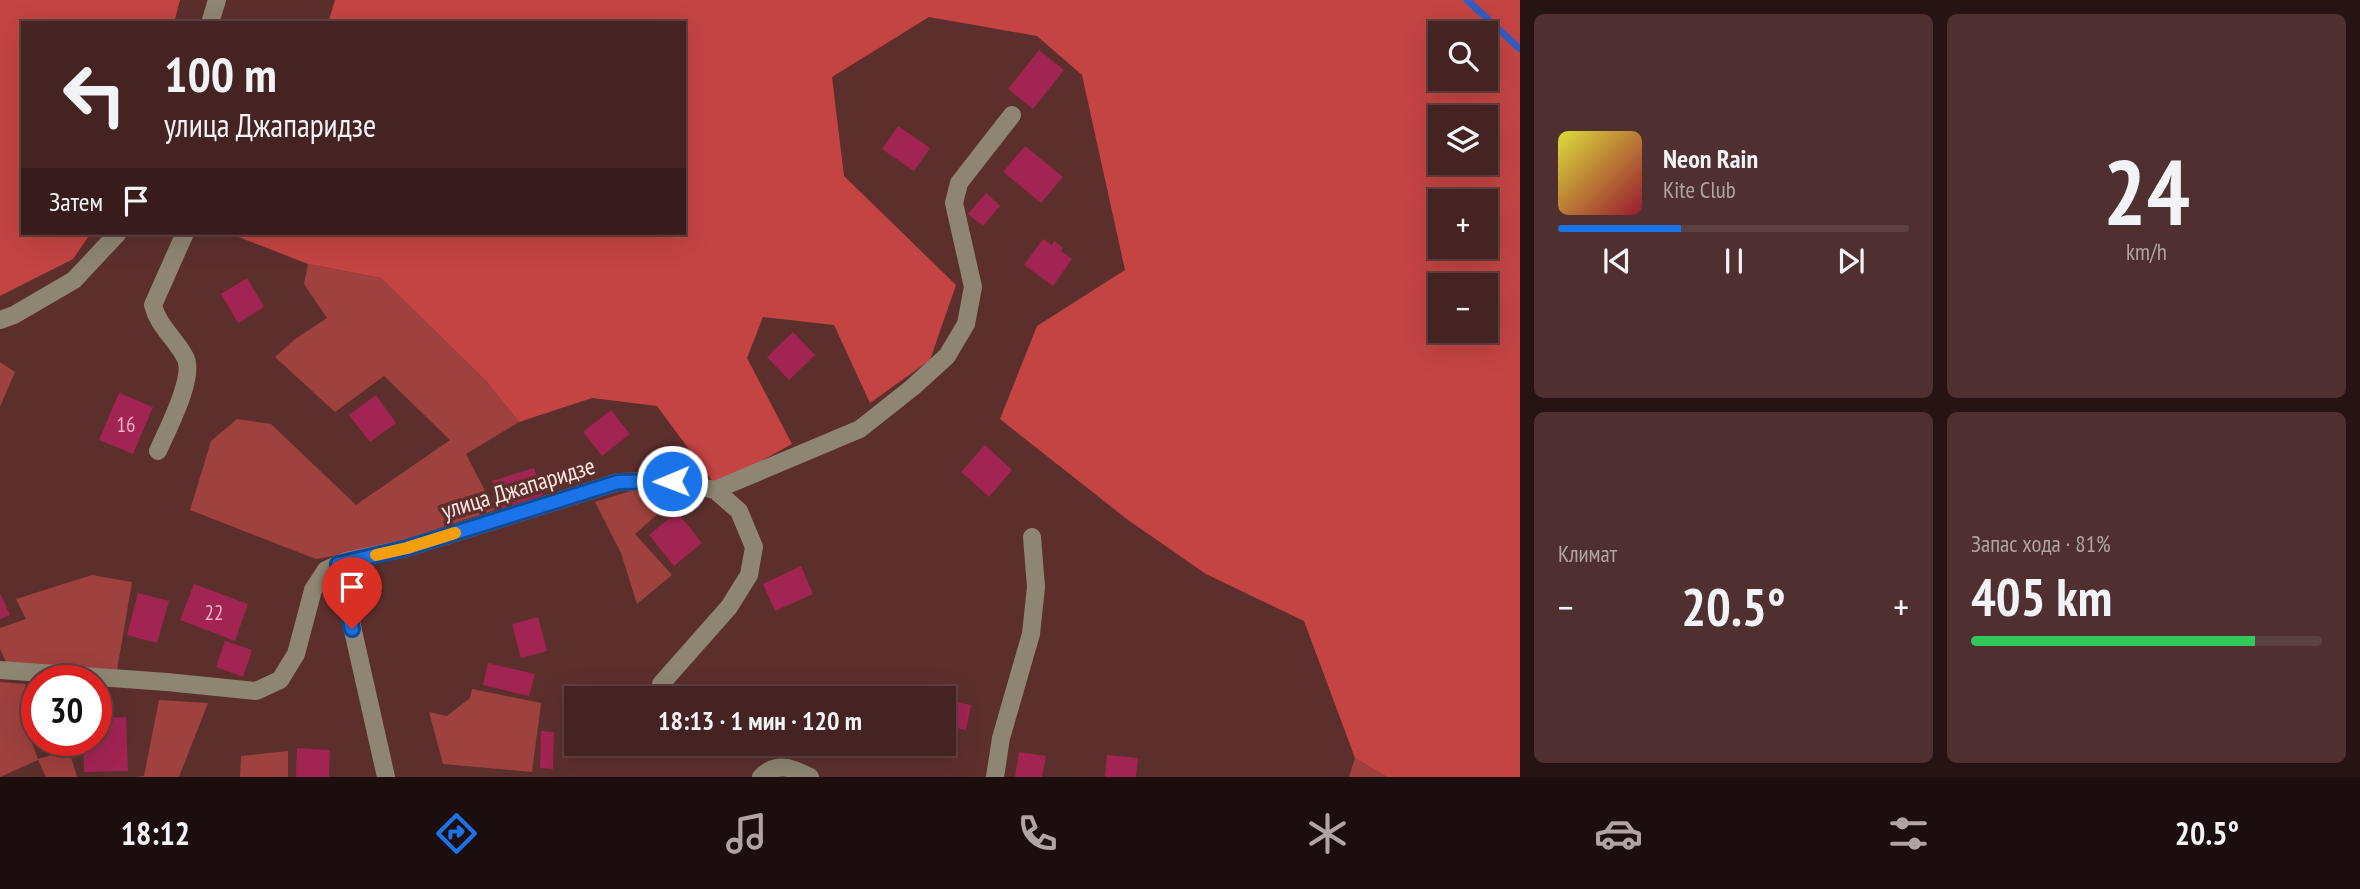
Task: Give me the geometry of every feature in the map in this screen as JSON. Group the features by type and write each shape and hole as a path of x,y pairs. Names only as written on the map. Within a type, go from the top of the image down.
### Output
{"street":[{"path":"211,21 217,0"},
{"path":"661,684 729,607 748,575 754,547 739,511 715,490 860,429 947,356 966,324 974,288 954,203 959,183 1012,116"},
{"path":"0,320 14,315 74,280 116,235"},
{"path":"158,451 186,382 189,367 186,358 156,317 153,305 185,235"},
{"name":"улица Джапаридзе","path":"338,564 407,548 618,482 672,481 715,490"},
{"path":"995,777 1001,738 1031,634 1036,587 1032,537"},
{"path":"0,670 256,691 280,680 296,654 313,590 326,570 338,564 386,777"},
{"path":"761,777 779,767 790,767 810,777"}],"shaded area":[{"path":"0,0 180,0 175,21 21,21 21,235 90,235 73,259 0,296"},
{"path":"335,0 1520,0 1520,777 1387,777 1355,758 1304,621 1206,574 1128,520 1000,419 1037,326 1125,270 1082,75 1037,36 929,17 832,77 844,176 956,285 930,360 870,403 834,325 763,317 747,358 792,444 716,486 657,406 592,398 519,422 486,381 381,278 308,264 233,235 686,235 686,21 329,21"},
{"path":"308,264 381,278 486,381 519,422 466,454 495,510 378,548 316,559 190,510 211,441 237,419 271,424 356,505 450,440 384,376 335,412 275,357 295,339 327,318 304,284"},
{"path":"0,362 15,372 0,407"},
{"path":"647,486 679,495 635,534 672,575 637,604 621,553 595,502"},
{"path":"92,575 132,582 117,670 112,670 112,665 6,662 0,649 0,628 26,619 16,599"},
{"path":"0,682 21,684 21,756 37,756 38,759 71,756 77,777 46,777 38,760 0,777"},
{"path":"472,689 541,703 532,772 443,764 429,712 447,716 470,698"},
{"path":"159,700 208,703 179,777 134,777 144,776"},
{"path":"288,751 288,777 240,777 241,756"},
{"path":"1355,758 1387,777 1349,777"}],"building":[{"path":"1039,50 1064,70 1033,109 1008,89"},
{"path":"898,126 930,148 914,171 882,149"},
{"path":"1025,146 1063,177 1041,203 1003,172"},
{"path":"986,193 1000,206 983,226 968,214"},
{"path":"1043,239 1052,245 1054,241 1063,248 1061,251 1072,259 1053,286 1024,265"},
{"path":"247,278 264,307 238,323 221,294"},
{"path":"793,332 815,355 789,380 767,357"},
{"path":"119,393 153,407 133,454 99,440"},
{"path":"376,395 396,423 370,442 349,415"},
{"path":"611,410 630,434 602,456 583,432"},
{"path":"985,445 1012,470 989,497 961,472"},
{"path":"534,468 543,495 500,509 492,481"},
{"path":"677,512 702,543 674,566 649,535"},
{"path":"801,566 813,594 775,611 763,584"},
{"path":"194,584 248,604 235,641 180,620"},
{"path":"0,593 10,615 0,619"},
{"path":"138,593 169,601 157,643 127,635"},
{"path":"538,617 547,651 521,658 512,624"},
{"path":"225,641 252,650 243,677 216,667"},
{"path":"488,663 535,674 529,696 483,685"},
{"path":"956,702 971,705 966,730 956,728"},
{"path":"112,717 126,717 128,771 84,772 84,756 112,756"},
{"path":"541,731 554,732 553,769 540,768"},
{"path":"297,748 330,750 329,777 296,777"},
{"path":"1019,752 1046,756 1042,777 1015,777"},
{"path":"1107,755 1138,758 1136,777 1105,777"}],"waterway":[{"path":"1467,0 1520,49"}],"slow traffic":[{"path":"376,555 455,533"}],"route":[{"path":"352,629 338,564 407,548 618,482 672,481"}]}
